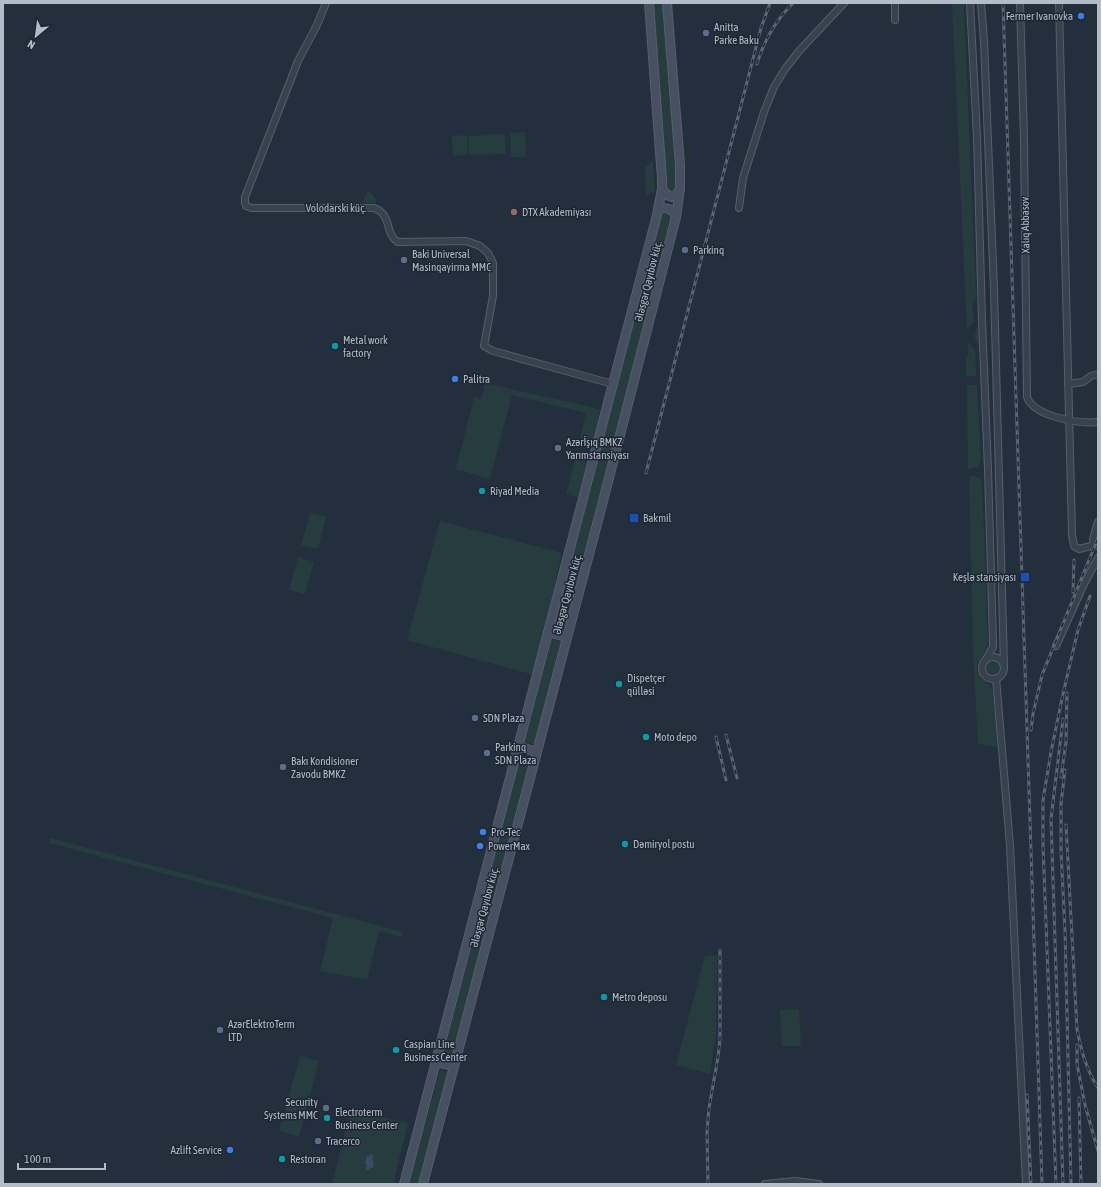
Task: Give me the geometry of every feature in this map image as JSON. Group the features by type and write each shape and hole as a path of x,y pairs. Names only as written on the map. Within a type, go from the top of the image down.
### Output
{"main road":[{"name":"Ələsgər Qayıbov küç.","path":"404,1184 658,210 662,189 649,3"},
{"name":"Ələsgər Qayıbov küç.","path":"422,1184 676,217 680,188 680,165 667,3"},
{"path":"662,189 667,196 672,197 676,195 680,188"},
{"path":"658,210 668,208 676,217"},
{"path":"548,632 566,638"},
{"path":"518,746 536,752"},
{"path":"436,1062 454,1066"}],"street":[{"name":"Volodarski küç.","path":"326,3 317,25 298,61 276,116 245,197 246,206 252,208 374,208 379,210 386,218 392,237 398,242 461,241 480,246 488,253 493,263 493,296 484,346 493,351 613,384"},
{"path":"739,208 743,178 764,112 774,87 785,69 800,50 844,3"},
{"path":"895,3 895,20"},
{"path":"970,3 977,137 993,642 993,647 982,665 983,673 988,678 996,678 1002,674 1004,667 994,296 984,41 981,3"},
{"name":"Xalıq Abbasov","path":"1020,3 1024,140 1027,397 1035,407 1048,414 1069,420 1098,422"},
{"path":"1059,3 1068,384 1074,546 1079,549 1096,546 1093,539 1098,522"},
{"path":"1068,384 1083,382 1091,376 1098,374"},
{"path":"1056,646 1084,584 1098,558"},
{"path":"986,659 992,656 999,658 1004,667"},
{"path":"996,678 1010,845 1026,1184"},
{"path":"765,1184 819,1184"}],"green space":[{"path":"653,3 664,3 677,171 677,185 672,192 668,191 666,187"},
{"path":"952,3 964,3 976,297 972,304 974,322 967,329"},
{"path":"525,132 526,157 511,157 510,133"},
{"path":"505,134 506,154 469,155 468,136"},
{"path":"467,135 467,155 453,156 452,136"},
{"path":"653,161 655,191 646,195 645,167"},
{"path":"368,191 376,200 375,203 362,203"},
{"path":"665,213 671,218 671,222 565,630 554,627 660,221 662,215"},
{"path":"978,326 980,345 974,336"},
{"path":"968,342 975,350 976,376 966,376"},
{"path":"485,383 600,409 592,444 580,440 586,413 512,395 490,479 456,469 474,397 481,399"},
{"path":"967,385 977,385 981,459 978,467 968,469"},
{"path":"577,453 589,456 579,498 566,494"},
{"path":"969,476 979,478 982,483 988,641 987,647 977,669 980,677 990,686 993,691 998,747 978,744 973,652"},
{"path":"310,513 326,517 318,549 301,545"},
{"path":"440,521 562,553 534,675 407,640"},
{"path":"298,557 314,562 305,594 289,590"},
{"path":"551,639 561,642 535,745 525,742"},
{"path":"993,660 998,662 1000,667 998,672 993,674 988,672 986,667 988,662"},
{"path":"520,755 531,758 452,1057 443,1055"},
{"path":"50,838 403,932 402,937 379,931 367,980 320,971 333,918 49,843"},
{"path":"717,955 716,1035 710,1074 676,1065 705,956"},
{"path":"799,1009 801,1046 782,1046 780,1010"},
{"path":"300,1056 319,1061 299,1137 279,1131"},
{"path":"440,1070 449,1072 418,1184 409,1184"},
{"path":"351,1109 408,1123 393,1184 332,1184"}],"water":[{"path":"370,1154 373,1155 373,1168 366,1170 367,1165 365,1164 367,1156 369,1157"}],"railway":[{"path":"646,473 761,28 770,3"},
{"path":"757,64 771,31 781,16 793,3"},
{"path":"1003,3 1042,1184"},
{"path":"1031,730 1042,675 1098,538"},
{"path":"1073,592 1074,560"},
{"path":"1056,1184 1043,845 1043,800 1063,694 1078,630 1090,596"},
{"path":"1061,777 1066,742 1067,693"},
{"path":"1063,719 1051,819 1063,1184"},
{"path":"726,735 737,778"},
{"path":"716,737 726,780"},
{"path":"1065,770 1061,804 1061,851 1065,930 1071,1184"},
{"path":"1066,825 1077,1029 1084,1059 1098,1088"},
{"path":"708,1184 707,1131 709,1108 720,1039 720,950"},
{"path":"1077,1045 1077,1064 1085,1105 1098,1151"},
{"path":"1027,1095 1031,1184"},
{"path":"1079,1098 1081,1184"}],"place":[{"name":"Fermer Ivanovka","path":"1081,16"},
{"name":"Anitta Parke Baku","path":"706,33"},
{"name":"DTX Akademiyası","path":"514,212"},
{"name":"Parkinq","path":"685,250"},
{"name":"Baki Universal Masinqayirma MMC","path":"404,260"},
{"name":"Metal work factory","path":"335,346"},
{"name":"Palitra","path":"455,379"},
{"name":"Azərİşıq BMKZ Yarımstansiyası","path":"558,448"},
{"name":"Riyad Media","path":"482,491"},
{"name":"Bakmil","path":"634,518"},
{"name":"Keşlə stansiyası","path":"1025,577"},
{"name":"Dispetçer qülləsi","path":"619,684"},
{"name":"SDN Plaza","path":"475,718"},
{"name":"Moto depo","path":"646,737"},
{"name":"Parkinq SDN Plaza","path":"487,753"},
{"name":"Bakı Kondisioner Zavodu BMKZ","path":"283,767"},
{"name":"Pro-Tec","path":"483,832"},
{"name":"Dəmiryol postu","path":"625,844"},
{"name":"PowerMax","path":"480,846"},
{"name":"Metro deposu","path":"604,997"},
{"name":"AzərElektroTerm LTD","path":"220,1030"},
{"name":"Caspian Line Business Center","path":"396,1050"},
{"name":"Security Systems MMC","path":"326,1108"},
{"name":"Electroterm Business Center","path":"327,1118"},
{"name":"Tracerco","path":"318,1141"},
{"name":"Azlift Service","path":"230,1150"},
{"name":"Restoran","path":"282,1159"}]}
